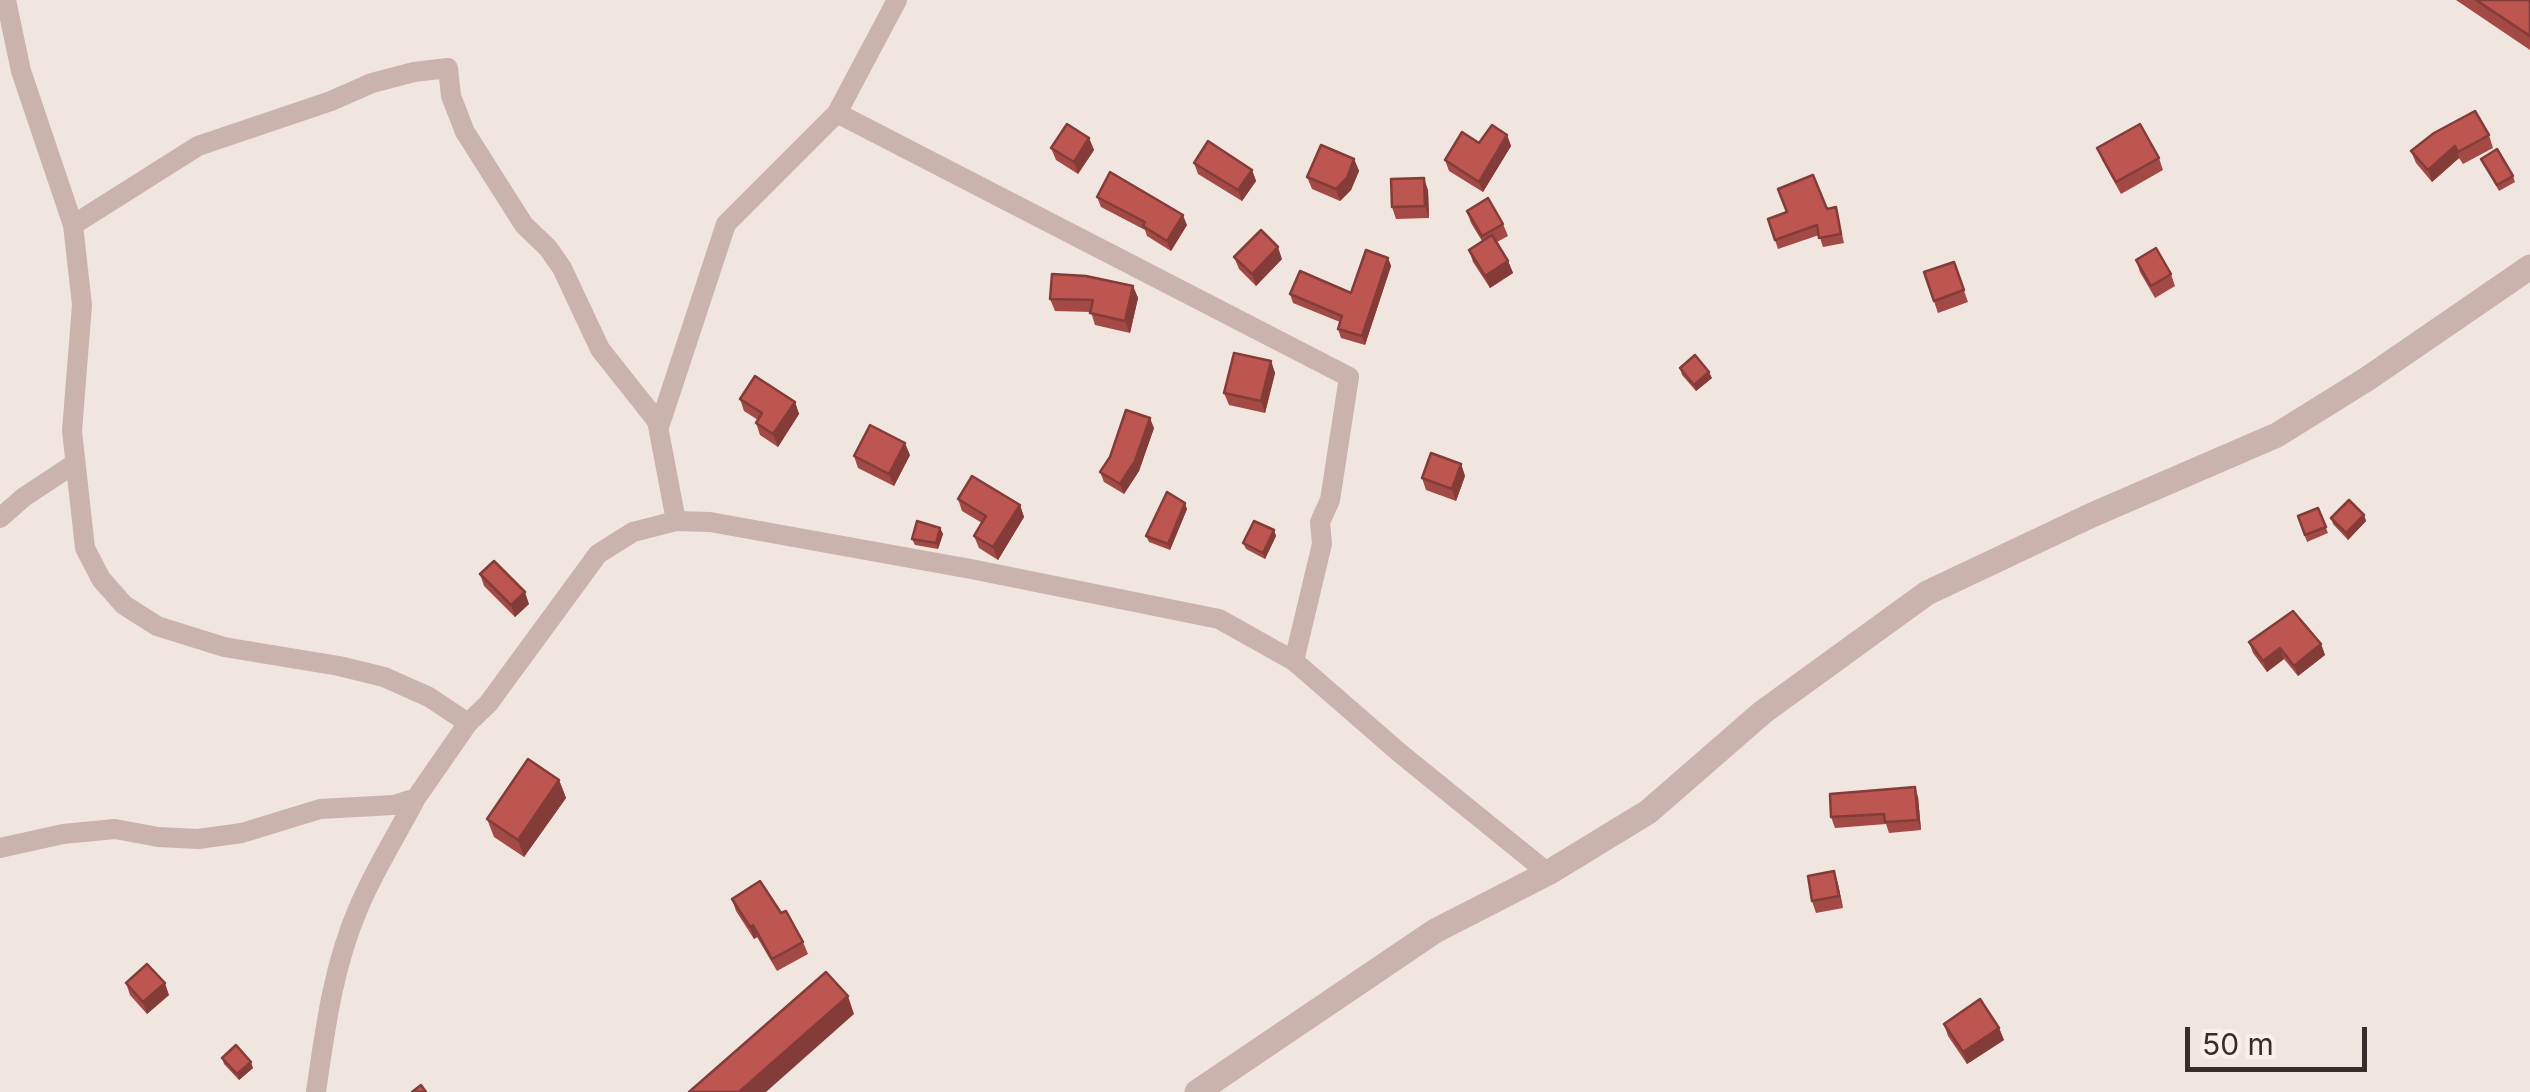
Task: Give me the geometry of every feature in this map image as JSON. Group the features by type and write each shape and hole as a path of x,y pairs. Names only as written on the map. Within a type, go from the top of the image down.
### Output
{"street":[{"path":"6,0 21,71 73,226 82,305 72,431 74,464 85,548 101,578 124,605 156,626 224,647 384,677 429,697 468,724"},
{"path":"659,427 726,224 837,114 897,0"},
{"path":"73,226 198,146 372,83 448,68 451,96 465,132 524,225 562,268 600,349 659,427 676,522"},
{"path":"837,114 1348,378 1330,500 1320,522 1322,544 1294,661"},
{"path":"1197,1092 1435,931 1548,873 1648,812 1763,712 1927,593 2092,515 2277,435 2367,380 2448,320 2530,267"},
{"path":"0,518 24,496 74,464"},
{"path":"316,1092 334,981 356,913 416,798 598,554 633,532 676,522 747,528 1219,619 1294,661 1548,873"},
{"path":"0,848 63,834 115,829 158,837 213,837 242,833 320,809 394,805 416,798"}],"building":[{"path":"2476,0 2530,0 2530,36"},
{"path":"2475,111 2489,135 2458,152 2455,146 2428,170 2411,151 2434,133"},
{"path":"1067,124 1089,138 1074,162 1051,148"},
{"path":"2140,124 2159,158 2116,182 2097,148"},
{"path":"1492,125 1507,135 1479,182 1445,160 1462,132 1479,143"},
{"path":"1208,141 1252,170 1238,190 1194,163"},
{"path":"1321,145 1354,159 1347,178 1336,189 1307,177"},
{"path":"2497,149 2513,176 2497,185 2481,159"},
{"path":"1110,172 1183,215 1167,241 1143,226 1145,222 1097,197"},
{"path":"1813,175 1827,209 1836,207 1841,234 1819,238 1817,225 1775,240 1768,219 1787,212 1778,189"},
{"path":"1424,178 1425,206 1392,207 1391,179"},
{"path":"1488,198 1503,224 1482,236 1467,211"},
{"path":"1261,230 1278,247 1252,274 1234,257"},
{"path":"1492,235 1508,261 1485,276 1469,250"},
{"path":"2156,248 2171,274 2151,286 2136,260"},
{"path":"1366,250 1388,258 1362,336 1338,329 1342,316 1290,294 1300,271 1351,293"},
{"path":"1954,262 1964,290 1934,301 1924,272"},
{"path":"1052,274 1086,276 1133,286 1125,321 1090,313 1093,300 1050,299"},
{"path":"1234,353 1271,361 1261,401 1224,393"},
{"path":"1695,355 1709,372 1694,385 1680,368"},
{"path":"755,376 795,402 773,434 756,423 762,413 740,399"},
{"path":"1126,410 1150,418 1135,461 1120,484 1100,472 1110,457"},
{"path":"870,425 905,443 889,474 854,456"},
{"path":"1431,453 1461,464 1452,489 1422,478"},
{"path":"972,476 1020,505 993,547 974,536 986,516 958,499"},
{"path":"1167,492 1185,503 1168,544 1146,536"},
{"path":"2349,500 2364,515 2346,533 2331,518"},
{"path":"2318,508 2326,527 2305,535 2298,516"},
{"path":"917,521 940,528 936,543 912,539"},
{"path":"1254,521 1274,530 1263,553 1243,543"},
{"path":"494,561 525,592 511,605 480,574"},
{"path":"2293,611 2321,644 2294,666 2280,648 2263,661 2249,642"},
{"path":"528,759 559,780 518,840 487,819"},
{"path":"1915,787 1918,820 1885,822 1884,814 1831,817 1830,794"},
{"path":"1834,871 1839,896 1812,901 1808,876"},
{"path":"760,881 781,913 786,911 803,942 772,959 753,925 750,927 732,899"},
{"path":"147,964 165,983 143,1002 126,983"},
{"path":"826,972 848,996 739,1092 689,1092"},
{"path":"1980,999 1999,1028 1963,1052 1944,1024"},
{"path":"236,1045 251,1062 237,1074 222,1058"}]}
